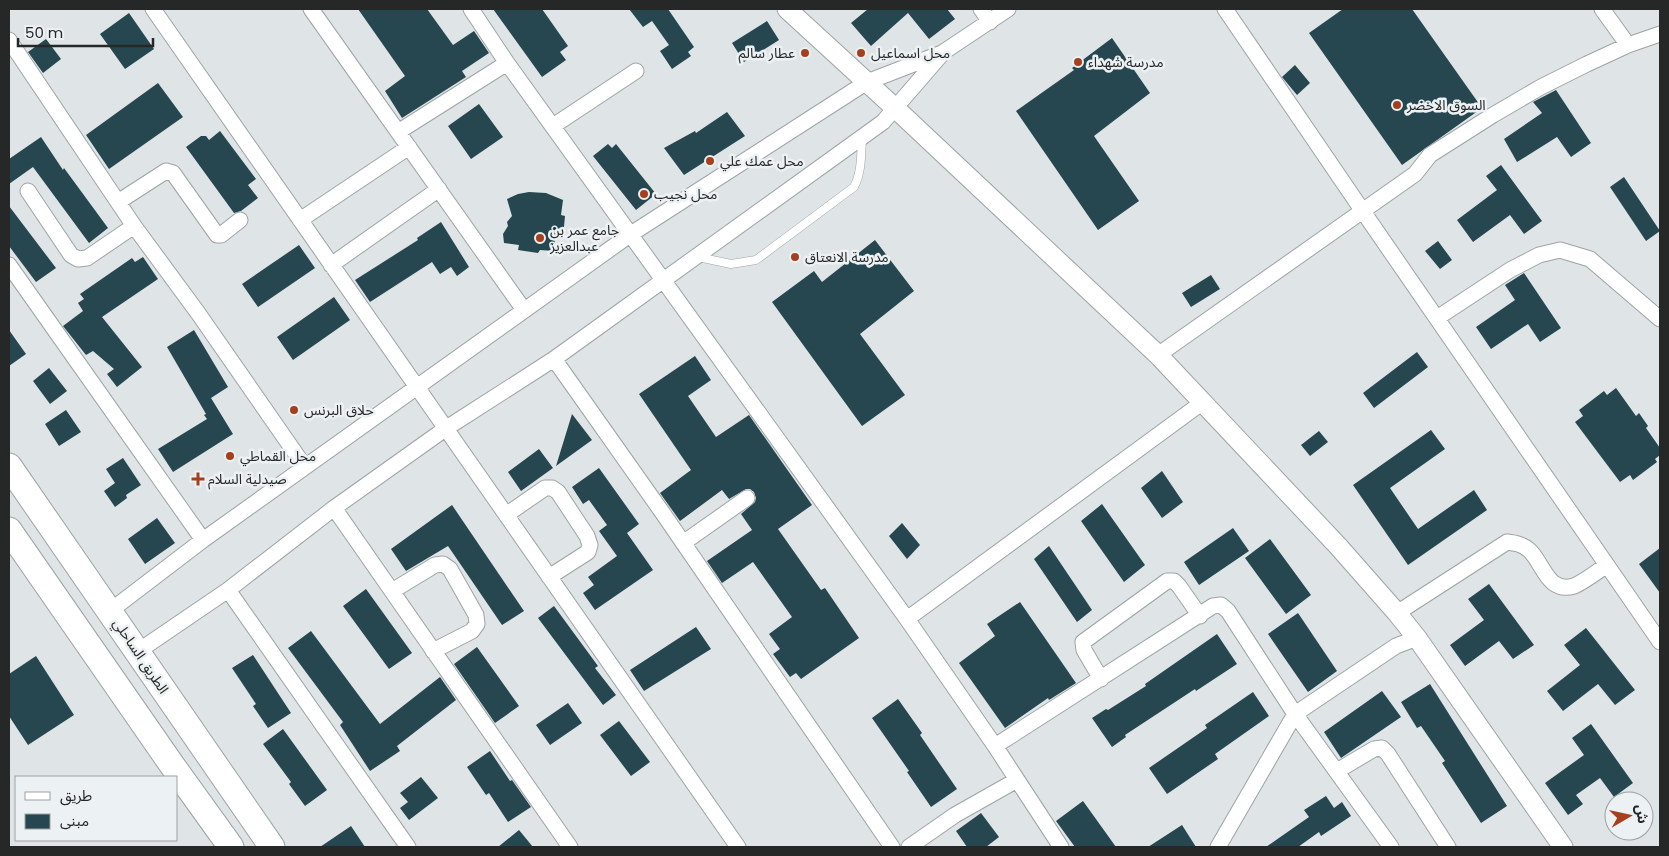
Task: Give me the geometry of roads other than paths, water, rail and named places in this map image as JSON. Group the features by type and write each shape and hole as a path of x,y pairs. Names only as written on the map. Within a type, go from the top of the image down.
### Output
{"highway":[{"name":"الطريق الساحلي","path":"9,466 272,847"},
{"path":"9,530 231,847"}],"street":[{"path":"153,9 738,847"},
{"path":"311,9 524,310"},
{"path":"471,9 507,63 907,619 995,746 1061,847"},
{"path":"787,9 1158,355 1338,546 1397,612 1417,638 1563,847"},
{"path":"980,9 990,22"},
{"path":"110,611 203,540 631,234 866,82 942,53 1008,9"},
{"path":"1225,9 1660,642"},
{"path":"1602,9 1628,45"},
{"path":"1158,355 1414,174 1430,155 1541,87 1628,45 1660,34"},
{"path":"9,40 134,226 198,313 305,467"},
{"path":"137,652 228,590 334,508 446,429 554,360 883,122 942,53"},
{"path":"398,132 507,63"},
{"path":"553,126 636,71"},
{"path":"300,220 409,147"},
{"path":"118,202 166,171 173,173 217,235 221,235 240,220"},
{"path":"331,265 439,190"},
{"path":"28,191 71,255 78,259 87,258 134,226"},
{"path":"1437,318 1510,270 1539,255 1560,250 1590,259 1660,319"},
{"path":"9,265 203,540"},
{"path":"554,360 683,542 892,847"},
{"path":"907,619 1203,402"},
{"path":"506,515 545,488 552,488 558,492 587,536 590,545 588,552 549,577"},
{"path":"683,542 747,498"},
{"path":"334,508 570,847"},
{"path":"1397,612 1507,542 1517,543 1529,550 1551,582 1562,587 1574,586 1607,565"},
{"path":"392,591 435,565 443,564 450,569 476,614 477,624 472,631 434,651"},
{"path":"1101,679 1084,650 1082,642 1167,581 1174,581 1179,586 1200,616"},
{"path":"228,590 408,847"},
{"path":"995,746 1213,606 1221,605 1228,611 1295,714 1391,847"},
{"path":"1218,847 1295,714 1396,646 1417,638"},
{"path":"1337,772 1374,749 1382,748 1388,754 1448,847"},
{"path":"909,847 955,815 1017,780"}],"lane":[{"path":"696,257 731,264 756,260 854,187 860,170 862,137"}],"place":[{"name":"عطار سالم","path":"805,53"},
{"name":"محل اسماعيل","path":"861,53"},
{"name":"مدرسة شهداء","path":"1078,62"},
{"name":"السوق الاخضر","path":"1397,105"},
{"name":"محل عمك علي","path":"710,161"},
{"name":"محل نجيب","path":"644,194"},
{"name":"جامع عمر بن عبدالعزيز","path":"540,238"},
{"name":"مدرسة الانعتاق","path":"795,257"},
{"name":"حلاق البرنس","path":"294,410"},
{"name":"محل القماطي","path":"230,456"},
{"name":"صيدلية السلام","path":"198,479"}]}
